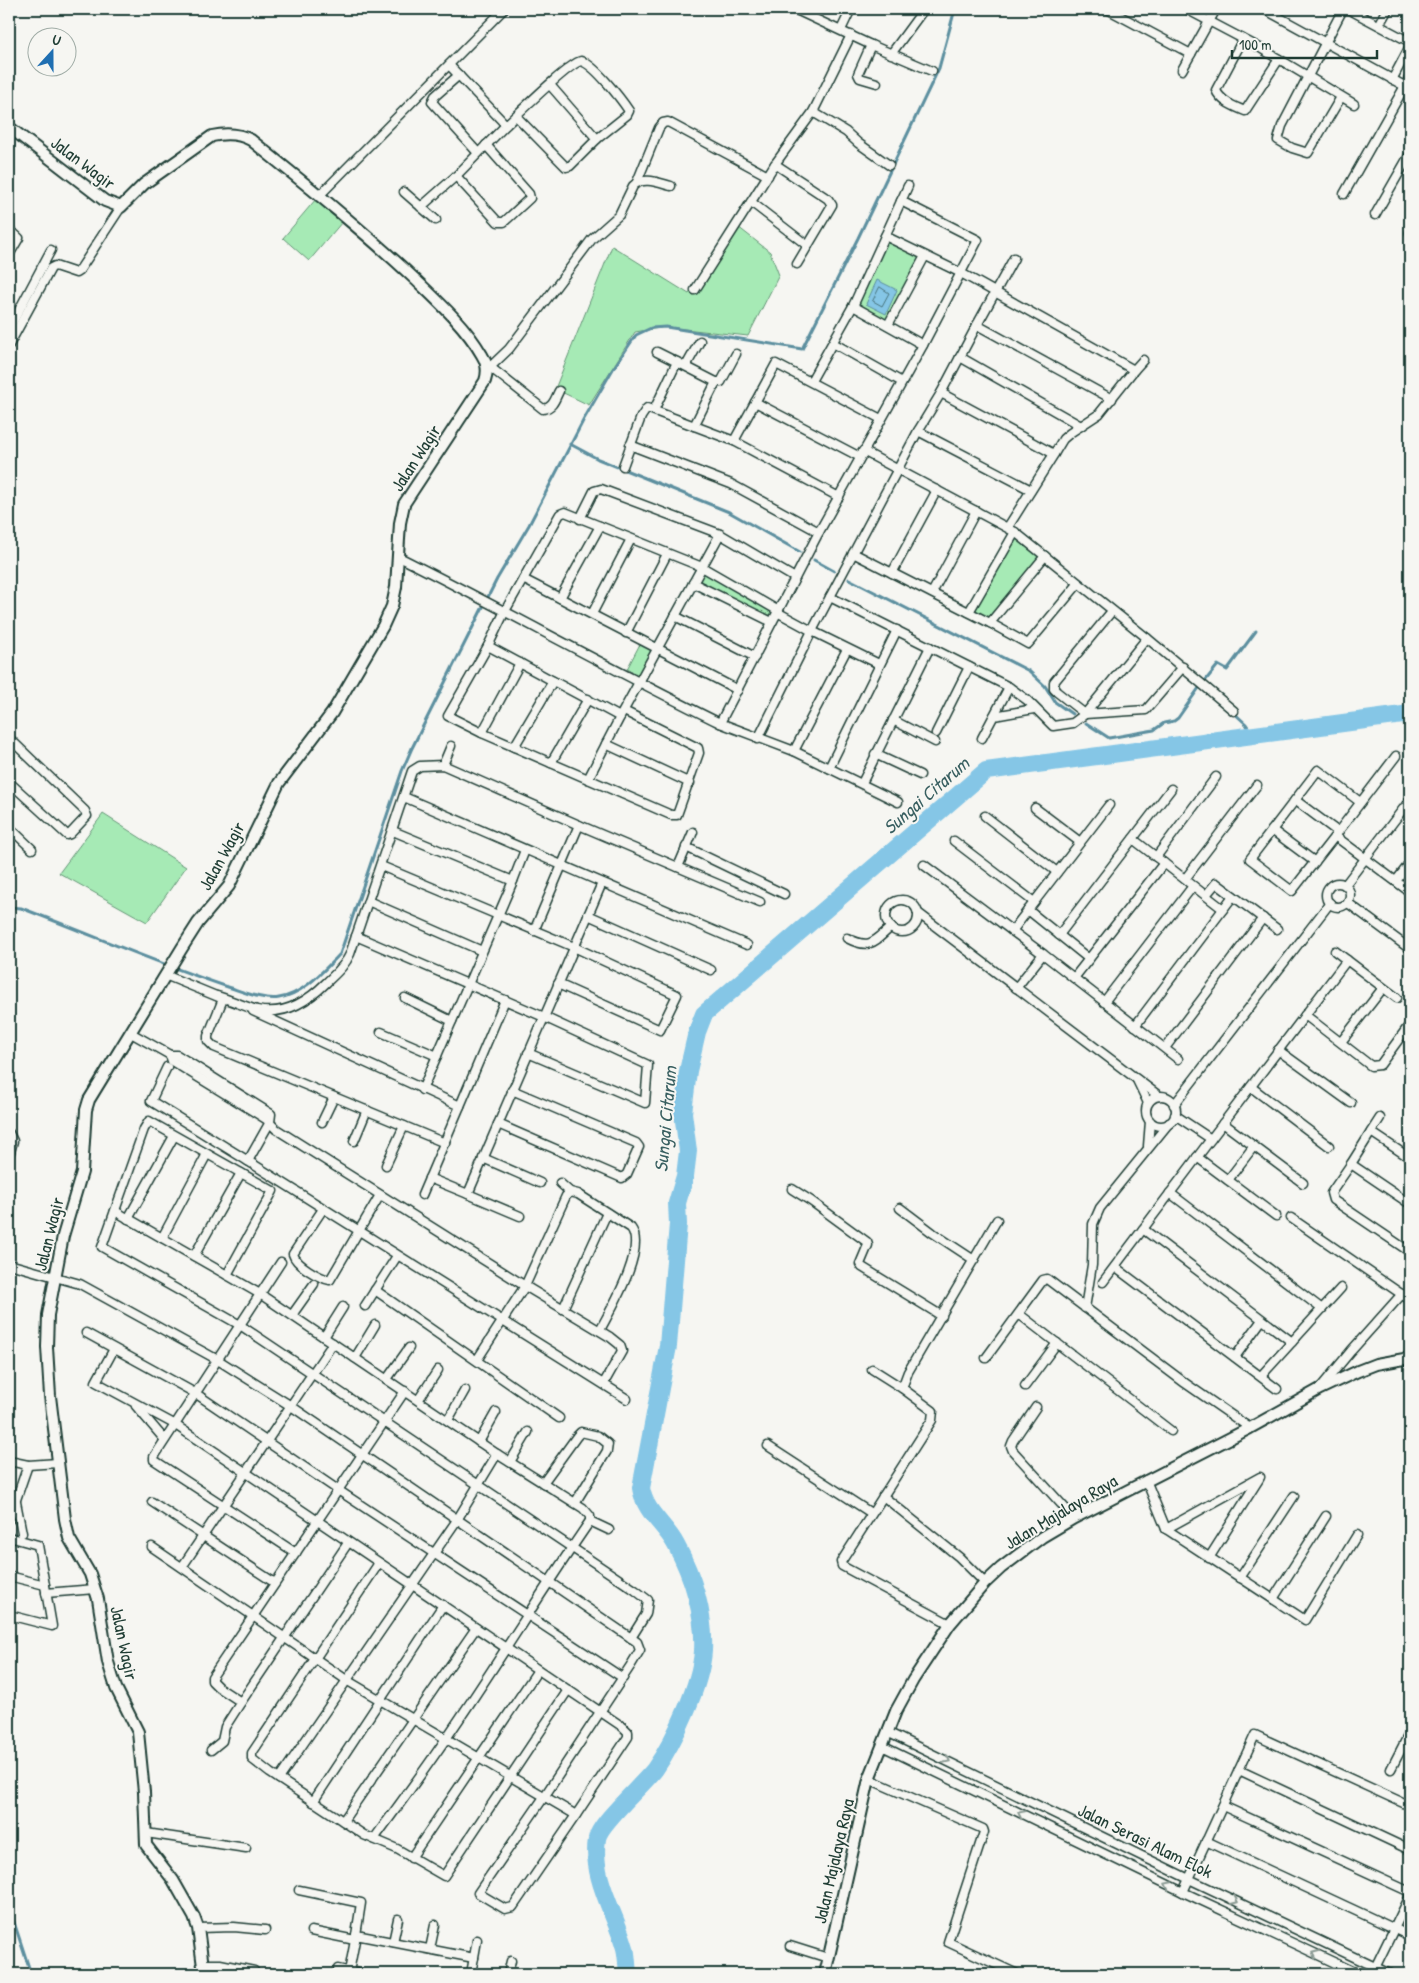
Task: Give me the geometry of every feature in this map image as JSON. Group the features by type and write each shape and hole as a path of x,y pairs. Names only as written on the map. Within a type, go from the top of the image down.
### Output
{"street":[{"path":"320,195 504,9"},
{"path":"794,9 932,71"},
{"path":"841,30 851,9"},
{"path":"891,54 924,9"},
{"path":"1108,9 1190,54"},
{"path":"1186,9 1279,59 1354,104"},
{"path":"1182,70 1216,9"},
{"path":"1264,9 1408,88"},
{"path":"1341,97 1308,153 1279,141 1277,136 1324,42 1343,9"},
{"path":"1348,9 1410,42"},
{"path":"1379,25 1388,9"},
{"path":"695,290 775,164 813,112 851,35"},
{"path":"1243,39 1216,90 1220,97 1228,102 1245,111 1279,59"},
{"path":"871,45 858,74 860,78 877,83"},
{"path":"1392,80 1410,46"},
{"path":"421,207 456,176 506,125 577,61 586,62 629,111 623,119 597,139 570,166 566,166 516,116"},
{"path":"449,65 506,125"},
{"path":"459,75 435,96 432,102 478,153"},
{"path":"1344,194 1408,88 1410,77"},
{"path":"550,85 597,139"},
{"path":"813,112 846,132 889,165"},
{"path":"559,391 552,405 549,408 543,409 489,368 509,349 592,240 619,215 637,182 659,128 668,122 768,176"},
{"name":"Jalan Wagir","path":"9,128 105,201 121,207 144,184 212,136 224,133 243,136 251,140 320,195 386,251 433,296 471,338 489,368 485,381 404,504 400,523 396,587 392,606 371,647 332,713 279,783 229,886 198,923 89,1100 86,1110 82,1172 63,1236 48,1315 47,1347 50,1396 69,1538 90,1574 98,1598 108,1662 116,1688 138,1732 146,1845 177,1886 198,1928 204,1969"},
{"path":"456,176 498,222 504,222 530,198 529,194 486,145"},
{"path":"1375,215 1410,154"},
{"path":"775,164 831,202 831,207 797,264"},
{"path":"637,182 646,180 671,186"},
{"path":"811,381 853,306 908,186"},
{"path":"404,192 436,220"},
{"path":"720,724 819,532 880,419 923,345 978,240 901,201"},
{"path":"751,202 808,246"},
{"path":"9,345 51,268 55,266 76,273 79,271 121,207"},
{"path":"9,229 19,238 9,255"},
{"path":"886,236 961,273 1134,370"},
{"path":"9,329 51,250"},
{"path":"888,326 925,256"},
{"path":"758,739 853,553 1014,258"},
{"path":"853,306 923,345"},
{"path":"978,325 1112,399"},
{"path":"686,366 700,342"},
{"path":"833,344 902,382"},
{"path":"657,352 716,382 721,382 736,354"},
{"path":"960,357 1081,426"},
{"path":"969,612 1031,490 1064,439 1099,414 1143,360"},
{"path":"654,410 677,362"},
{"path":"734,441 776,364 880,419"},
{"path":"694,426 716,382"},
{"path":"941,393 1054,454"},
{"path":"755,402 862,454 898,469 1012,530 1148,638 1234,711"},
{"path":"623,466 644,410 647,408 734,441 839,497"},
{"path":"918,431 1031,490"},
{"path":"630,445 731,484 819,532"},
{"path":"580,519 594,491 601,489 720,534 795,578"},
{"path":"892,573 936,490"},
{"path":"932,593 976,511"},
{"path":"488,646 588,699 698,748 699,753 690,783 677,815 671,815 482,734 448,716 560,514 565,512 702,567 812,632 879,664"},
{"path":"560,598 600,526"},
{"path":"588,779 720,534"},
{"path":"592,614 631,539"},
{"path":"853,553 1028,644 1078,584"},
{"path":"626,633 666,554"},
{"path":"990,623 1045,556"},
{"path":"398,557 505,611 638,684 720,724 794,751 898,802"},
{"path":"523,579 738,690"},
{"path":"694,583 772,622"},
{"path":"830,597 1009,687 1027,700 1053,726 1073,723 1085,714 1148,638"},
{"path":"1112,611 1054,682 1054,689 1085,714 1146,710 1183,667"},
{"path":"675,616 755,657"},
{"path":"829,768 897,630"},
{"path":"862,783 930,648"},
{"path":"794,751 847,649"},
{"path":"482,734 520,663"},
{"path":"936,733 969,667"},
{"path":"514,747 553,681"},
{"path":"982,738 1009,687"},
{"path":"550,762 588,699"},
{"path":"994,716 1034,708"},
{"path":"893,720 935,742"},
{"path":"9,738 85,811 87,816 70,834 67,834 9,782"},
{"path":"606,744 690,783"},
{"path":"443,765 451,746"},
{"path":"875,754 920,775"},
{"path":"1360,802 1318,770 1250,859 1292,891 1396,756"},
{"path":"220,997 257,1010 276,1010 294,1006 315,994 348,960 412,771 420,766 443,765 760,902"},
{"path":"1156,857 1216,777"},
{"path":"1185,880 1257,785"},
{"path":"1059,935 1171,789"},
{"path":"404,797 746,945"},
{"path":"1295,800 1365,859 1410,892"},
{"path":"1346,885 1410,800"},
{"path":"1012,931 1109,805"},
{"path":"1035,808 1080,842"},
{"path":"985,816 1057,872"},
{"path":"534,931 579,825"},
{"path":"9,827 32,849"},
{"path":"1272,830 1315,862"},
{"path":"393,831 513,881"},
{"path":"678,867 693,832"},
{"path":"1133,839 1223,909"},
{"path":"954,841 1034,902"},
{"path":"686,848 784,894"},
{"path":"422,1090 525,850"},
{"path":"1074,978 1164,863"},
{"path":"1396,882 1410,863"},
{"path":"380,866 574,947 677,995 660,1030 558,984"},
{"path":"924,866 1043,954 1178,1059"},
{"path":"468,1194 602,883"},
{"path":"1206,896 1216,883 1277,929"},
{"path":"1337,883 1346,885 1350,893 1348,902 1339,907 1330,903 1326,894 1330,886 1337,883"},
{"path":"1104,1002 1193,886"},
{"path":"1135,1026 1233,896"},
{"path":"918,913 916,923 910,930 900,932 891,927 886,918 886,912 892,903 903,900 913,904 918,913 1136,1079 1159,1096 1168,1098 1174,1105 1175,1115 1100,1208 1093,1224 1092,1265 1085,1308"},
{"path":"368,901 482,951"},
{"path":"1348,902 1410,949"},
{"path":"1174,1105 1330,903"},
{"path":"1028,910 1089,959"},
{"path":"588,914 711,970"},
{"path":"1165,1048 1264,918"},
{"path":"847,938 858,944 866,945 891,927"},
{"path":"356,936 544,1017 648,1065 644,1103 528,1053"},
{"path":"1335,951 1397,998"},
{"path":"1016,988 1043,954"},
{"path":"1103,1282 1347,960"},
{"path":"166,974 460,1106"},
{"path":"1341,1042 1383,988"},
{"path":"220,997 208,1036 208,1041 211,1044 444,1143"},
{"path":"405,998 452,1021"},
{"path":"422,1195 505,1000"},
{"path":"1305,1015 1371,1066 1376,1067 1380,1065 1410,1024"},
{"path":"381,1032 438,1056"},
{"path":"131,1033 170,1056 172,1061 270,1122 276,1129 380,1195 525,1286 600,1330 620,1345 622,1351 604,1383"},
{"path":"1278,1050 1351,1103"},
{"path":"167,1067 150,1101 628,1399"},
{"path":"1136,1079 1148,1103"},
{"path":"1250,1087 1329,1146"},
{"path":"498,1124 622,1178 627,1174 638,1147 636,1143 512,1090"},
{"path":"1148,1147 1150,1121 1146,1112 1150,1100 1159,1096"},
{"path":"322,1122 334,1097"},
{"path":"354,1141 366,1110"},
{"path":"1175,1115 1210,1139"},
{"path":"1380,1118 1330,1193 1333,1200 1410,1252"},
{"path":"227,1275 273,1191 148,1121 102,1247 240,1325 383,1423 479,1484 648,1600 646,1614 631,1638"},
{"path":"1150,1121 1159,1125 1169,1123"},
{"path":"248,1161 270,1122"},
{"path":"1223,1123 1302,1182"},
{"path":"386,1165 404,1126"},
{"path":"1371,1132 1410,1158"},
{"path":"9,1134 13,1141 9,1156"},
{"path":"128,1219 174,1136"},
{"path":"1228,1180 1254,1146"},
{"path":"162,1238 207,1154"},
{"path":"1197,1157 1276,1216"},
{"path":"483,1158 540,1183"},
{"path":"1351,1164 1410,1204"},
{"path":"194,1256 240,1173"},
{"path":"429,1178 520,1216"},
{"path":"560,1183 570,1192 578,1194 633,1229 635,1252 619,1294 600,1330"},
{"path":"792,1189 867,1242 868,1245 860,1264 862,1267 942,1316"},
{"path":"477,1360 525,1286 566,1196 570,1192"},
{"path":"1170,1193 1322,1309"},
{"path":"323,1209 293,1254 297,1262 328,1280 331,1279 380,1195"},
{"path":"900,1208 974,1260"},
{"path":"115,1211 260,1294 419,1399 496,1454 575,1503 590,1516 590,1521 548,1582 446,1740 374,1839"},
{"path":"563,1309 607,1213"},
{"path":"1291,1218 1410,1300"},
{"path":"902,1388 908,1372 997,1220"},
{"path":"1143,1229 1292,1342"},
{"path":"364,1306 397,1256"},
{"path":"281,1262 155,1453 154,1460 296,1553"},
{"path":"9,1264 80,1284 218,1360 290,1406 637,1642 640,1650 623,1678 600,1712 544,1798 478,1893 505,1909 513,1907 628,1737 628,1732 623,1727 600,1712 476,1628 412,1584 348,1543 246,1471 174,1424 96,1382 114,1348"},
{"path":"1115,1267 1277,1389"},
{"path":"986,1358 1045,1279 1185,1383 1250,1428"},
{"path":"292,1315 314,1284"},
{"path":"1261,1376 1341,1288"},
{"path":"375,1290 559,1418"},
{"path":"1320,1389 1350,1351 1402,1294"},
{"path":"324,1337 343,1307"},
{"path":"1019,1314 1171,1431"},
{"path":"1235,1357 1262,1320"},
{"path":"355,1358 375,1325"},
{"path":"86,1333 195,1393 434,1554 623,1678"},
{"path":"182,1567 333,1343"},
{"path":"1025,1386 1057,1343"},
{"path":"387,1379 409,1348"},
{"name":"Jalan Majalaya Raya","path":"825,1974 869,1779 887,1732 906,1692 950,1624 985,1583 1001,1568 1042,1538 1074,1518 1250,1428 1320,1389 1376,1364 1410,1358"},
{"path":"872,1369 930,1408 934,1411 934,1415 840,1564 950,1624"},
{"path":"419,1399 438,1370"},
{"path":"448,1420 465,1390"},
{"path":"241,1702 218,1687 212,1681 212,1677 405,1391"},
{"path":"133,1402 164,1439"},
{"path":"1036,1407 1013,1441 1013,1452 1074,1518"},
{"path":"479,1442 496,1412"},
{"path":"510,1462 528,1432"},
{"path":"543,1483 581,1432 598,1436 608,1444 607,1451 575,1503"},
{"path":"768,1446 871,1513"},
{"path":"279,1780 457,1520 496,1454"},
{"path":"9,1461 28,1465 58,1464"},
{"path":"9,1520 28,1465"},
{"path":"1166,1529 1260,1477 1209,1558"},
{"path":"1146,1480 1166,1529 1306,1620 1357,1536"},
{"path":"883,1496 959,1557 985,1583"},
{"path":"1240,1578 1294,1496"},
{"path":"16,1500 22,1532"},
{"path":"152,1502 275,1583"},
{"path":"1273,1598 1326,1516"},
{"path":"590,1521 609,1530"},
{"path":"9,1537 38,1545 52,1626 9,1615"},
{"path":"211,1750 222,1740 225,1727 284,1636 348,1543"},
{"path":"152,1547 348,1681 544,1798 576,1815"},
{"path":"379,1563 251,1756 252,1759 279,1780 364,1835 444,1876 568,1690"},
{"path":"9,1576 45,1585"},
{"path":"46,1593 95,1589"},
{"path":"314,1802 443,1605"},
{"path":"343,1821 476,1628"},
{"path":"411,1858 538,1670"},
{"name":"Jalan Serasi Alam Elok","path":"887,1732 1374,1971 1390,1974"},
{"path":"1391,1769 1410,1732"},
{"path":"1183,1892 1256,1735 1410,1806"},
{"name":"Jalan Serasi Alam Elok","path":"882,1746 1183,1892 1359,1974"},
{"path":"916,1762 923,1749"},
{"path":"1239,1770 1410,1850"},
{"path":"869,1779 983,1829 984,1832 948,1942 1017,1974"},
{"path":"1223,1806 1410,1894 1374,1971"},
{"path":"146,1832 246,1848"},
{"path":"1206,1842 1410,1936"},
{"path":"299,1890 361,1903 350,1972"},
{"path":"393,1942 398,1919"},
{"path":"430,1949 435,1925"},
{"path":"198,1928 234,1927 265,1930"},
{"path":"311,1931 393,1942 474,1958"},
{"path":"472,1974 478,1940"},
{"path":"790,1946 828,1958"},
{"path":"508,1974 511,1961"},
{"path":"204,1969 220,1964 254,1971"},
{"path":"338,1969 361,1974"}],"green space":[{"path":"316,199 342,222 309,261 283,238"},
{"path":"733,223 770,252 779,275 748,336 666,327 635,332 589,405 555,389 612,246 689,294"},
{"path":"887,241 920,257 886,322 856,305"},
{"path":"1015,532 1045,556 990,623 969,612"},
{"path":"702,567 777,610 772,622 693,583"},
{"path":"640,644 652,650 639,675 627,669"},
{"path":"103,814 186,867 147,922 59,873"}],"water":[{"path":"877,280 897,290 886,314 866,304"}],"waterway":[{"path":"9,907 21,908 176,969 260,997 273,999 288,996 305,987 320,974 340,954 402,771 412,748 497,579 529,525 584,419 613,369 636,335 651,328 666,327 802,349 858,238 939,68 955,9"},
{"path":"570,444 598,459 729,512 800,552"},
{"path":"814,560 834,571"},
{"path":"849,579 1029,671 1045,686 1055,702 1072,714"},
{"path":"1205,681 1218,665 1227,670 1256,631"},
{"path":"1086,723 1109,738 1154,730 1164,723 1178,718 1201,685"},
{"path":"1233,712 1246,724 1253,735"},
{"name":"Sungai Citarum","path":"628,1974 625,1948 605,1895 597,1867 597,1839 613,1814 655,1769 670,1744 692,1696 703,1651 700,1610 693,1583 672,1538 647,1505 641,1488 668,1346 678,1224 677,1203 685,1176 688,1151 683,1113 688,1071 697,1032 704,1014 986,771 1410,714"},
{"path":"9,1907 31,1974"}]}
